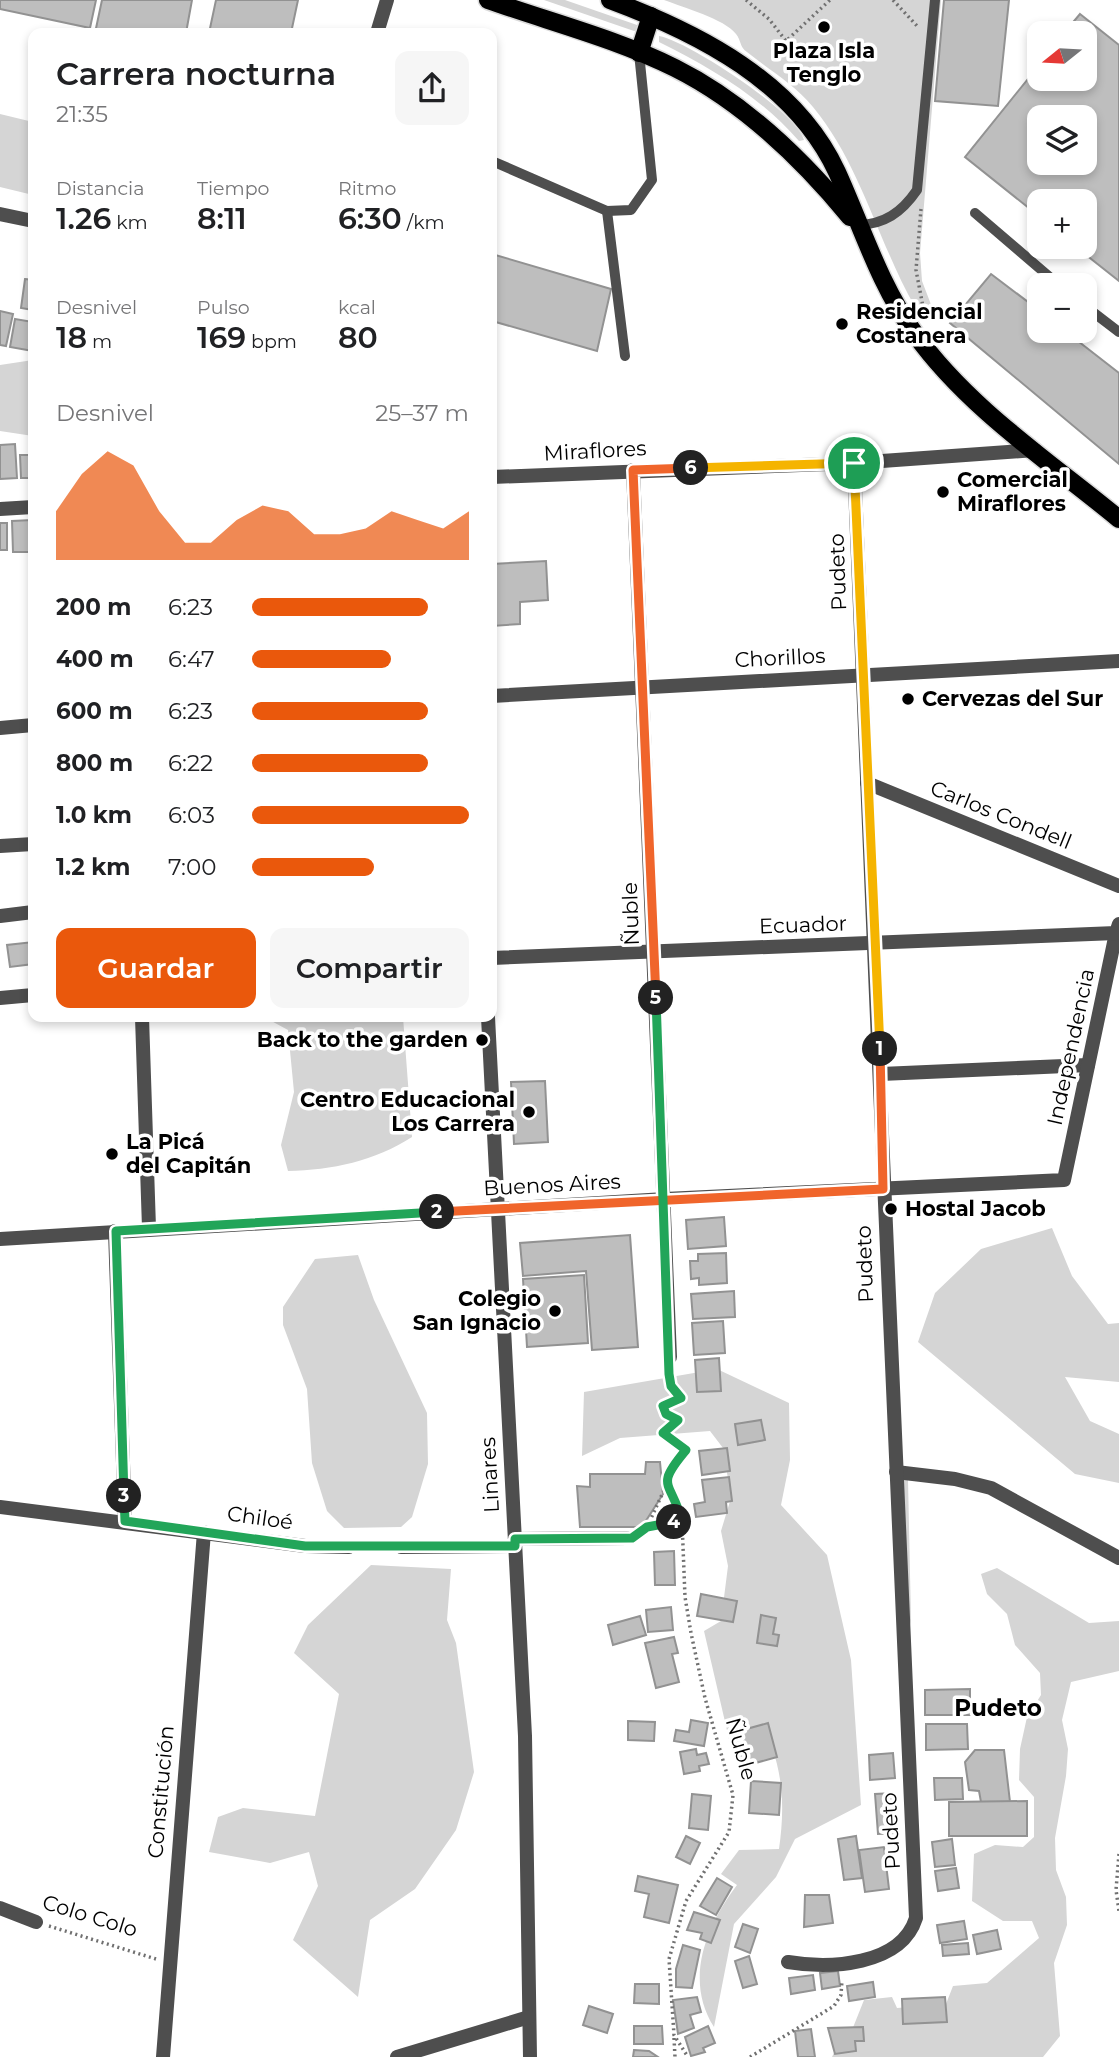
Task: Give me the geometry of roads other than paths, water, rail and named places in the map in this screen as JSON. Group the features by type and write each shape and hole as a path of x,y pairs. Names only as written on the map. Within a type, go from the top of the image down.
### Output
{"main road":[{"path":"488,0 675,68 730,102 791,154 857,225"},
{"path":"610,0 652,16 729,57 806,122 828,155 892,299 926,348 964,389 1119,519"},
{"path":"639,53 652,16"}],"street":[{"path":"379,28 387,0"},
{"path":"0,214 28,220"},
{"name":"Miraflores","path":"497,477 854,463 1035,450"},
{"name":"Pudeto","path":"789,1962 820,1966 861,1961 891,1947 912,1932 916,1918 854,463"},
{"name":"Ñuble","path":"633,470 670,1357"},
{"path":"0,509 28,508"},
{"name":"Chorillos","path":"497,696 1117,658"},
{"path":"0,728 28,725"},
{"name":"Carlos Condell","path":"867,783 1119,886"},
{"path":"0,846 28,844"},
{"path":"0,916 28,913"},
{"name":"Ecuador","path":"497,958 874,943 1118,929"},
{"name":"Independencia","path":"1064,1180 1118,929"},
{"path":"0,998 28,995"},
{"path":"142,1022 149,1228"},
{"name":"Linares","path":"488,1022 525,1736 530,2057"},
{"path":"881,1074 1088,1065"},
{"name":"Buenos Aires","path":"0,1239 665,1199 1064,1180"},
{"path":"116,1231 125,1521"},
{"path":"896,1472 955,1479 991,1488 1119,1558"},
{"name":"Chiloé","path":"0,1507 305,1546 349,1547"},
{"name":"Constitución","path":"163,2057 168,1963 204,1532"},
{"path":"401,1547 627,1538"},
{"name":"Colo Colo","path":"0,1908 36,1922"},
{"path":"397,2057 529,2017"}],"lane":[{"path":"857,225 879,223 890,218 907,204 917,190 935,0"},
{"path":"497,163 607,211 631,210 652,180 639,53"},
{"path":"607,211 625,356"},
{"path":"975,213 1045,273"},
{"path":"1097,315 1119,332"}],"place":[{"name":"Plaza Isla Tenglo","path":"824,27"},
{"name":"Residencial Costanera","path":"842,324"},
{"name":"Comercial Miraflores","path":"943,492"},
{"name":"Cervezas del Sur","path":"908,699"},
{"name":"Back to the garden","path":"482,1040"},
{"name":"Centro Educacional Los Carrera","path":"529,1112"},
{"name":"La Picá del Capitán","path":"112,1154"},
{"name":"Hostal Jacob","path":"891,1209"},
{"name":"Colegio San Ignacio","path":"555,1311"}],"district":[{"name":"Pudeto","path":"998,1708"}]}
